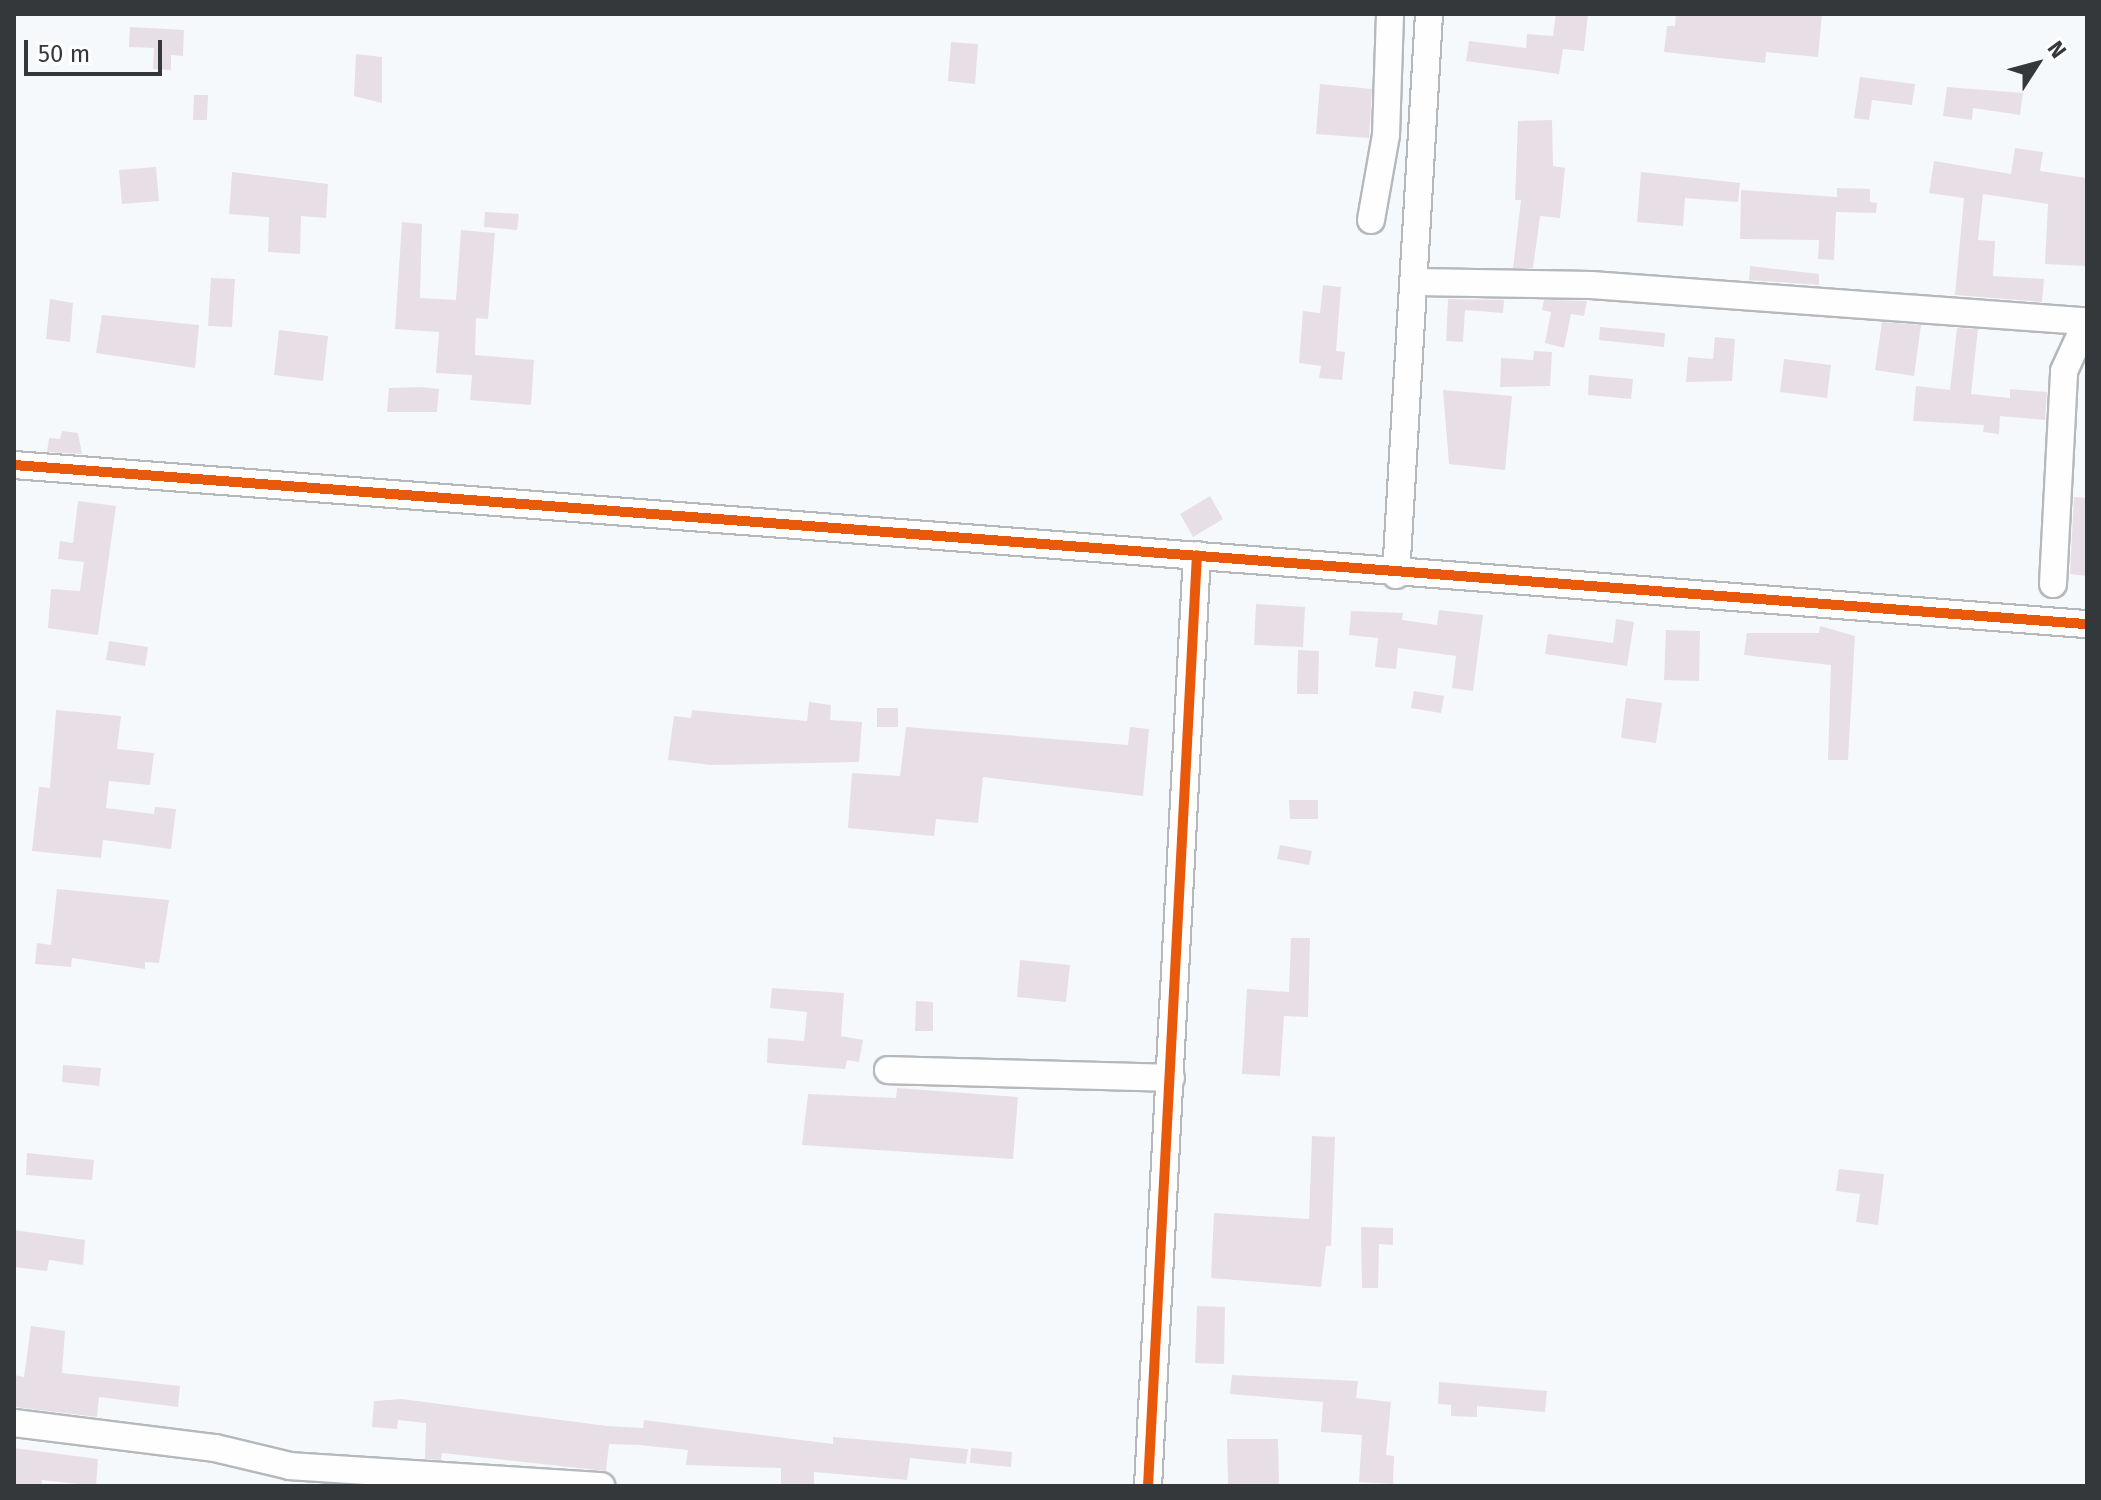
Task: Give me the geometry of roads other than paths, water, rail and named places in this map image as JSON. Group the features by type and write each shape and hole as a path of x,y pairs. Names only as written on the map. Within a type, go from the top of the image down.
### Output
{"street":[{"path":"1371,220 1386,135 1390,14"},
{"path":"1396,575 1417,282 1429,14"},
{"path":"1417,282 1591,285 2087,321 2064,371 2053,584"},
{"path":"14,465 1197,555 1396,575 2087,624"},
{"path":"1148,1486 1197,555"},
{"path":"888,1070 1171,1078"},
{"path":"14,1423 215,1448 290,1466 601,1486"}]}
